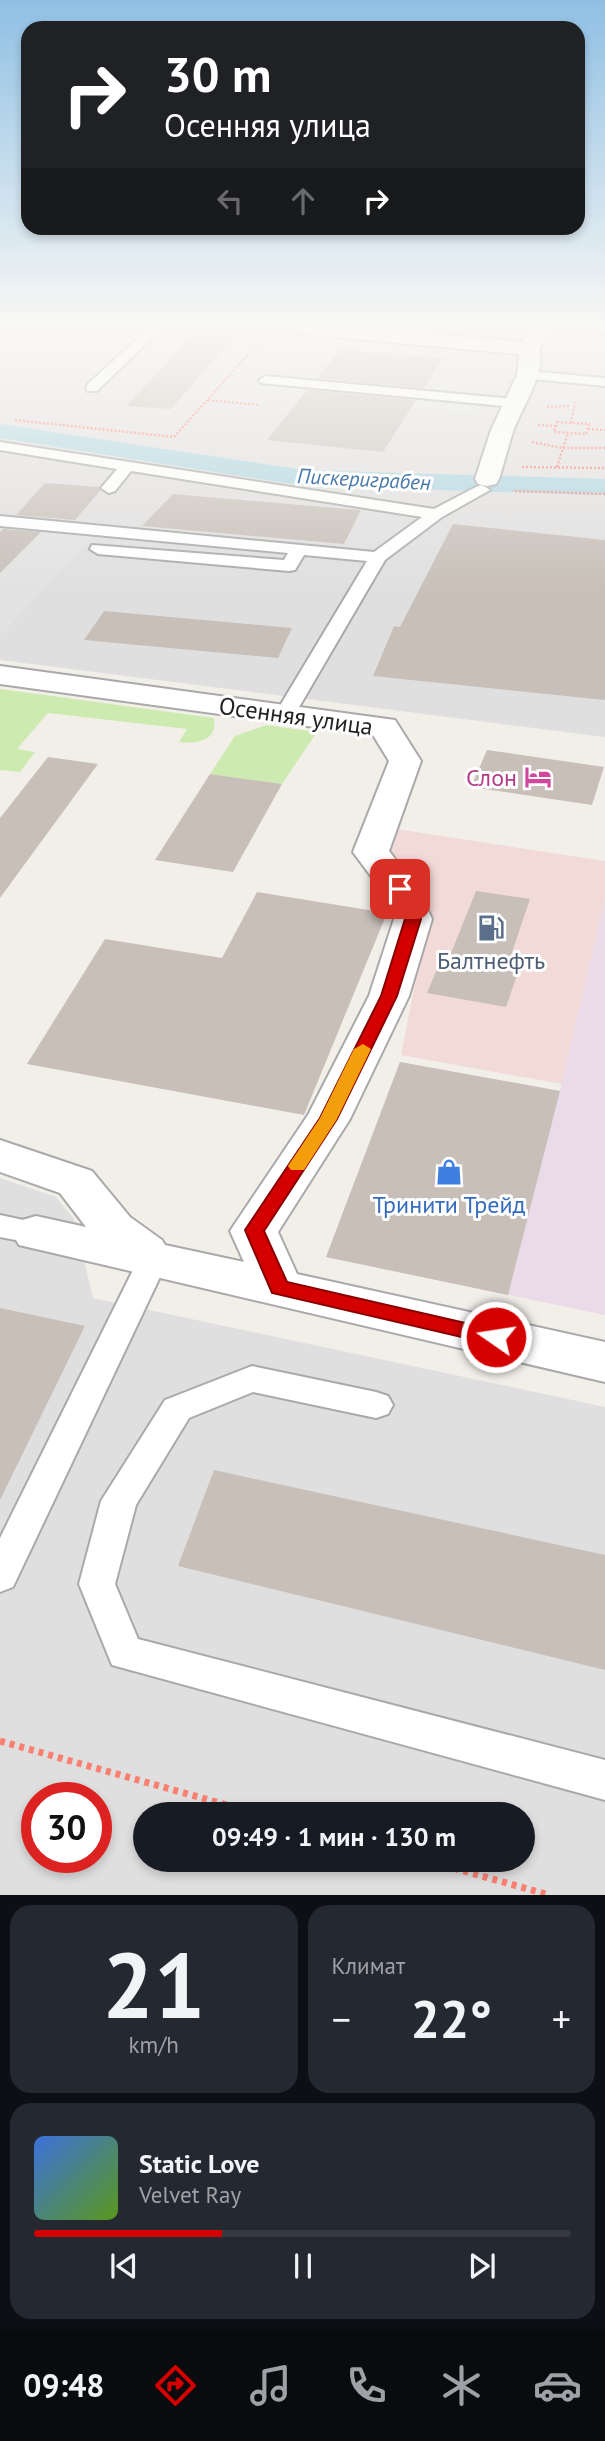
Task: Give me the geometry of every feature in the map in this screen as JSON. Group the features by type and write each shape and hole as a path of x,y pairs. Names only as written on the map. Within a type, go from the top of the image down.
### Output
{"street":[{"path":"484,485 508,416"},
{"name":"Осенняя улица","path":"0,675 384,727 405,761 371,852 400,889 413,919 389,996 328,1119 254,1230 279,1288"},
{"path":"0,1155 76,1182 113,1229 154,1258"},
{"path":"18,1229 605,1362"}],"lane":[{"path":"0,446 436,514"},
{"path":"109,488 126,467"},
{"path":"285,714 378,557 436,514 484,485"},
{"path":"0,521 79,524 378,557"},
{"path":"98,549 289,566 299,549"},
{"path":"0,1576 154,1258"},
{"path":"376,1405 252,1379 177,1409 118,1501 97,1584 125,1653 605,1780"}],"path":[{"path":"9,420 174,437 192,416"},
{"path":"557,422 589,424 586,434 568,433 554,432 557,422"},
{"path":"588,429 605,430"},
{"path":"557,467 568,433"},
{"path":"524,439 562,448 605,448"},
{"path":"484,485 523,467 605,468"},
{"path":"484,485 605,494"},
{"path":"0,1741 216,1802"},
{"path":"468,1872 549,1895"}],"shaded area":[{"path":"0,416 605,416 605,737 0,660 0,635 91,537 0,526"},
{"path":"0,526 91,537 0,635"},
{"path":"396,829 605,861 605,899 562,1084 401,1055 427,924 391,850"},
{"name":"Тринити Трейд","path":"605,899 605,1315 326,1257 400,1062 560,1091"},
{"path":"0,1178 56,1197 74,1219 93,1298 605,1407 605,1895 0,1895"}],"green space":[{"path":"0,689 214,718 213,732 199,741 179,742 187,729 48,713 17,749 35,752 20,772 0,770"},
{"path":"266,725 317,732 282,784 210,774 235,736"}],"building":[{"path":"286,416 406,416 383,452 267,440"},
{"path":"45,483 99,487 100,491 75,520 16,515"},
{"path":"173,494 361,510 344,544 142,526"},
{"path":"453,524 605,540 605,700 373,676 394,626 400,627"},
{"path":"3,529 41,532 0,573 0,532"},
{"path":"104,611 292,628 278,658 84,640"},
{"path":"487,750 604,767 592,805 471,787"},
{"path":"48,757 98,764 0,898 0,818"},
{"path":"210,774 282,784 233,872 155,860"},
{"name":"Балтнефть","path":"476,891 530,899 507,967 519,969 506,1007 427,993 442,957 449,958"},
{"path":"257,892 387,913 304,1115 27,1064 105,939 222,958"},
{"name":"Тринити Трейд","path":"400,1062 560,1091 508,1295 326,1257"},
{"path":"0,1308 85,1326 0,1500"},
{"path":"214,1470 605,1555 605,1670 178,1566"}],"waterway":[{"name":"Пискериграбен","path":"0,431 304,478 605,487"}],"slow traffic":[{"path":"297,1166 328,1119 363,1049"}],"place":[{"name":"Слон","path":"538,777"},
{"name":"Балтнефть","path":"491,928"},
{"name":"Тринити Трейд","path":"449,1172"}],"route":[{"path":"400,889 413,919 389,996 328,1119 254,1230 279,1288 496,1337"}]}
